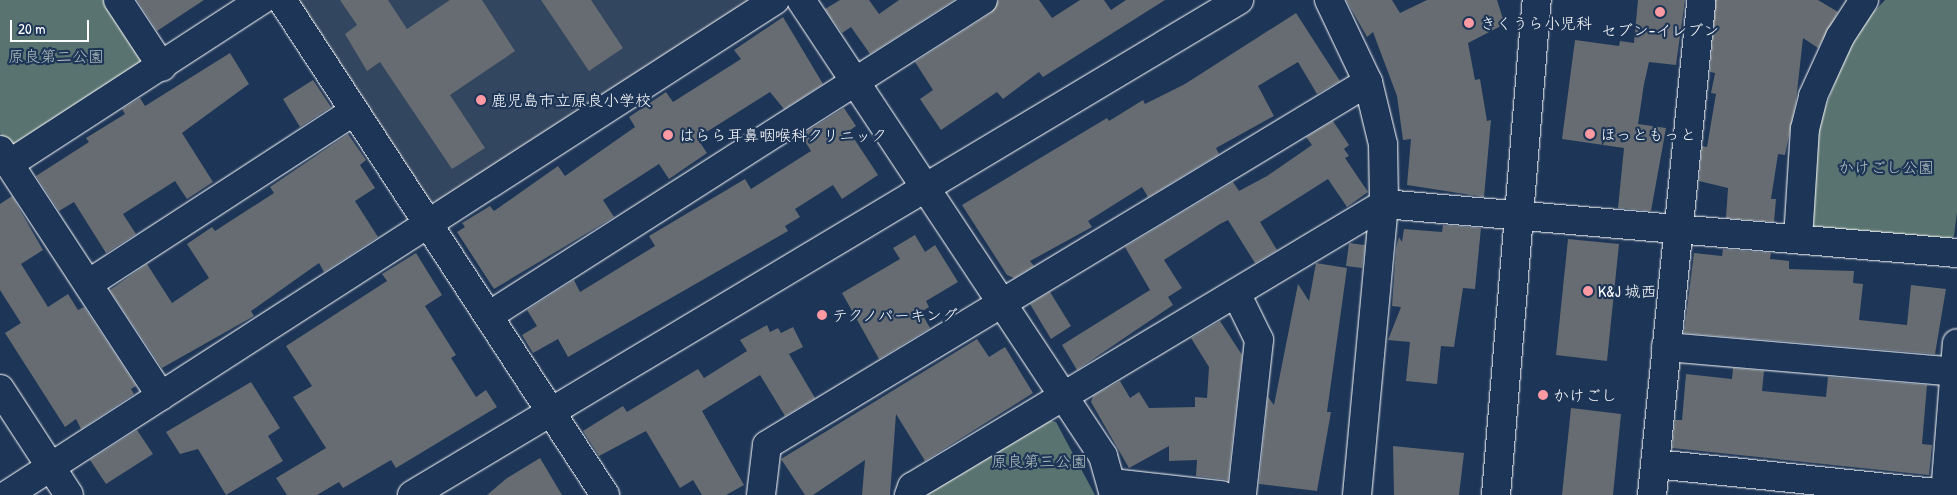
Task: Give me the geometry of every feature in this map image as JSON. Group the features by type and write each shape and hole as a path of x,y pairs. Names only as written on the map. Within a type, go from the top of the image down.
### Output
{"street":[{"path":"118,0 162,67"},
{"path":"161,396 4,157 162,67 262,0"},
{"path":"282,0 427,226 490,315 605,495"},
{"path":"6,495 427,226 775,0"},
{"path":"801,0 1103,456 1113,489 1221,495"},
{"path":"490,315 856,83 983,0"},
{"path":"412,495 1239,0"},
{"path":"1329,0 1368,82 1382,144 1384,204 1357,495"},
{"path":"1496,495 1521,216 1537,0"},
{"path":"1652,495 1676,230 1701,0"},
{"path":"1798,240 1805,129 1813,96 1840,37 1864,0"},
{"path":"761,495 767,445 1368,82"},
{"path":"88,284 354,111"},
{"path":"910,495 912,487 1384,204 1957,253"},
{"path":"1236,293 1259,340 1242,495"},
{"path":"1655,464 1950,494 1957,343"},
{"path":"1666,347 1955,372"},
{"path":"0,389 68,495"}],"shaded area":[{"name":"鹿児島市立原良小学校","path":"296,0 756,0 444,201 427,201"}],"green space":[{"name":"原良第二公園","path":"0,0 109,0 143,51 142,68 22,146 8,146 0,133"},
{"name":"かけごし公園","path":"1885,0 1957,0 1957,212 1954,236 1943,244 1817,233 1808,222 1818,126 1845,57 1868,18"},
{"name":"原良第三公園","path":"1044,419 1056,422 1095,495 921,495"}],"building":[{"path":"137,0 204,0 157,31"},
{"path":"340,0 388,0 407,29 450,0 482,0 515,51 450,95 485,148 452,169 380,62 367,71 345,34 357,25"},
{"path":"541,0 591,0 623,48 589,71"},
{"path":"840,0 869,0 879,14 899,0 954,0 870,54 851,27 842,33 825,9"},
{"path":"999,0 1039,0 1052,18 1080,0 1104,0 1111,10 1126,0 1165,0 1043,77 1039,72 1003,99 997,92 941,130 920,99 933,90 915,62 991,13"},
{"path":"1346,0 1392,0 1400,13 1427,0 1497,0 1503,19 1499,27 1468,43 1475,80 1480,79 1487,121 1491,120 1484,197 1407,185 1411,139 1403,140 1397,96 1373,32 1367,37"},
{"path":"1638,0 1685,0 1676,65 1649,62 1644,84 1638,124 1666,128 1651,211 1618,208 1624,148 1562,139 1575,40 1619,46 1620,41 1634,43"},
{"path":"1716,0 1818,0 1838,12 1818,48 1803,38 1796,101 1785,155 1778,154 1771,199 1776,199 1774,222 1726,218 1728,188 1699,181 1702,146 1707,147 1716,94 1711,93 1715,73 1710,72"},
{"path":"1296,13 1340,81 1317,94 1298,62 1258,86 1274,116 1216,148 1219,154 1148,197 1142,187 1088,221 1092,227 1030,261 1034,266 1014,278 1007,275 962,205 1107,118 1109,121 1143,100 1145,104 1185,84"},
{"path":"783,17 823,84 784,109 770,92 697,138 707,153 669,179 659,164 603,200 614,217 494,289 457,232 465,227 462,223 490,206 494,211 558,166 565,176 635,127 629,117 666,92 673,102 741,59 734,50"},
{"path":"230,53 249,84 182,133 213,182 187,199 175,181 123,214 136,234 106,253 74,202 59,211 36,176 89,142 86,138 125,114 122,109 140,98 145,106"},
{"path":"313,80 331,107 300,127 283,99"},
{"path":"844,108 856,126 849,131 878,175 842,199 833,185 795,209 800,217 785,226 788,231 568,357 558,339 533,353 522,335 537,326 527,310 574,280 580,292 655,246 649,236 745,179 751,189 811,151 801,135"},
{"path":"1333,121 1349,145 1344,149 1349,156 1345,158 1368,192 1347,207 1328,179 1260,222 1277,250 1255,263 1228,220 1220,224 1164,260 1182,288 1168,297 1173,305 1077,370 1062,345 1150,290 1125,247 1233,182 1239,191 1267,176 1312,145 1306,137"},
{"path":"348,134 366,160 360,165 375,188 355,201 378,237 324,272 319,263 251,311 254,316 162,368 110,290 147,264 172,303 209,278 187,244 212,227 215,231 274,193 270,187"},
{"path":"12,196 43,250 21,264 48,307 68,294 78,310 84,307 136,386 131,389 134,394 81,429 76,419 65,427 5,333 21,323 0,290 0,204"},
{"path":"1443,225 1481,228 1475,289 1463,288 1454,347 1441,346 1437,384 1406,381 1410,342 1388,340 1401,307 1392,306 1396,248 1399,237 1402,242 1404,229 1442,232"},
{"path":"915,235 925,252 935,245 958,282 926,301 929,307 921,312 930,328 879,359 842,293 900,259 893,248"},
{"name":"K&J 城西","path":"1568,239 1619,244 1607,361 1556,355"},
{"path":"1349,243 1365,245 1362,268 1346,266"},
{"path":"1723,249 1771,253 1770,259 1789,261 1789,269 1854,271 1853,283 1863,284 1859,320 1907,325 1911,285 1946,289 1935,354 1684,333 1694,253 1722,256"},
{"path":"416,253 442,295 425,306 456,355 451,358 476,397 486,390 497,407 396,468 391,460 343,488 339,482 317,495 287,495 276,478 326,448 293,397 312,386 286,346 387,281 382,274"},
{"path":"1316,263 1347,268 1327,412 1331,412 1317,491 1259,484 1268,397 1274,405 1298,284 1309,301"},
{"path":"1050,292 1071,326 1051,339 1030,304"},
{"path":"1220,321 1242,355 1228,480 1196,476 1197,460 1169,461 1169,446 1129,468 1091,402 1093,396 1120,381 1130,398 1139,392 1149,408 1195,407 1195,397 1207,398 1209,367 1191,338"},
{"path":"767,325 770,332 778,328 781,333 793,327 803,347 789,354 815,398 785,416 760,375 702,411 744,485 726,495 702,495 693,480 680,488 646,431 599,456 583,431 623,406 627,412 698,369 704,378 747,351 740,340"},
{"path":"977,339 989,357 1005,347 1033,393 925,461 896,414 890,495 862,495 865,460 813,495 805,495 781,459"},
{"path":"1733,368 1764,371 1762,391 1826,397 1828,377 1927,385 1922,444 1932,445 1929,475 1672,448 1675,420 1682,420 1686,374 1732,379"},
{"path":"251,382 280,428 268,436 283,461 226,495 198,449 180,454 166,432"},
{"path":"1571,408 1621,414 1613,495 1562,495"},
{"path":"137,430 153,454 106,484 90,460"},
{"path":"1393,446 1464,453 1459,495 1394,495"},
{"path":"540,458 562,495 487,495 507,478"}],"place":[{"name":"セブン-イレブン","path":"1660,12"},
{"name":"きくうら小児科","path":"1469,23"},
{"name":"鹿児島市立原良小学校","path":"481,100"},
{"name":"ほっともっと","path":"1590,134"},
{"name":"はらら耳鼻咽喉科クリニック","path":"668,135"},
{"name":"K&J 城西","path":"1588,291"},
{"name":"テクノパーキング","path":"822,315"},
{"name":"かけごし","path":"1543,395"}]}
